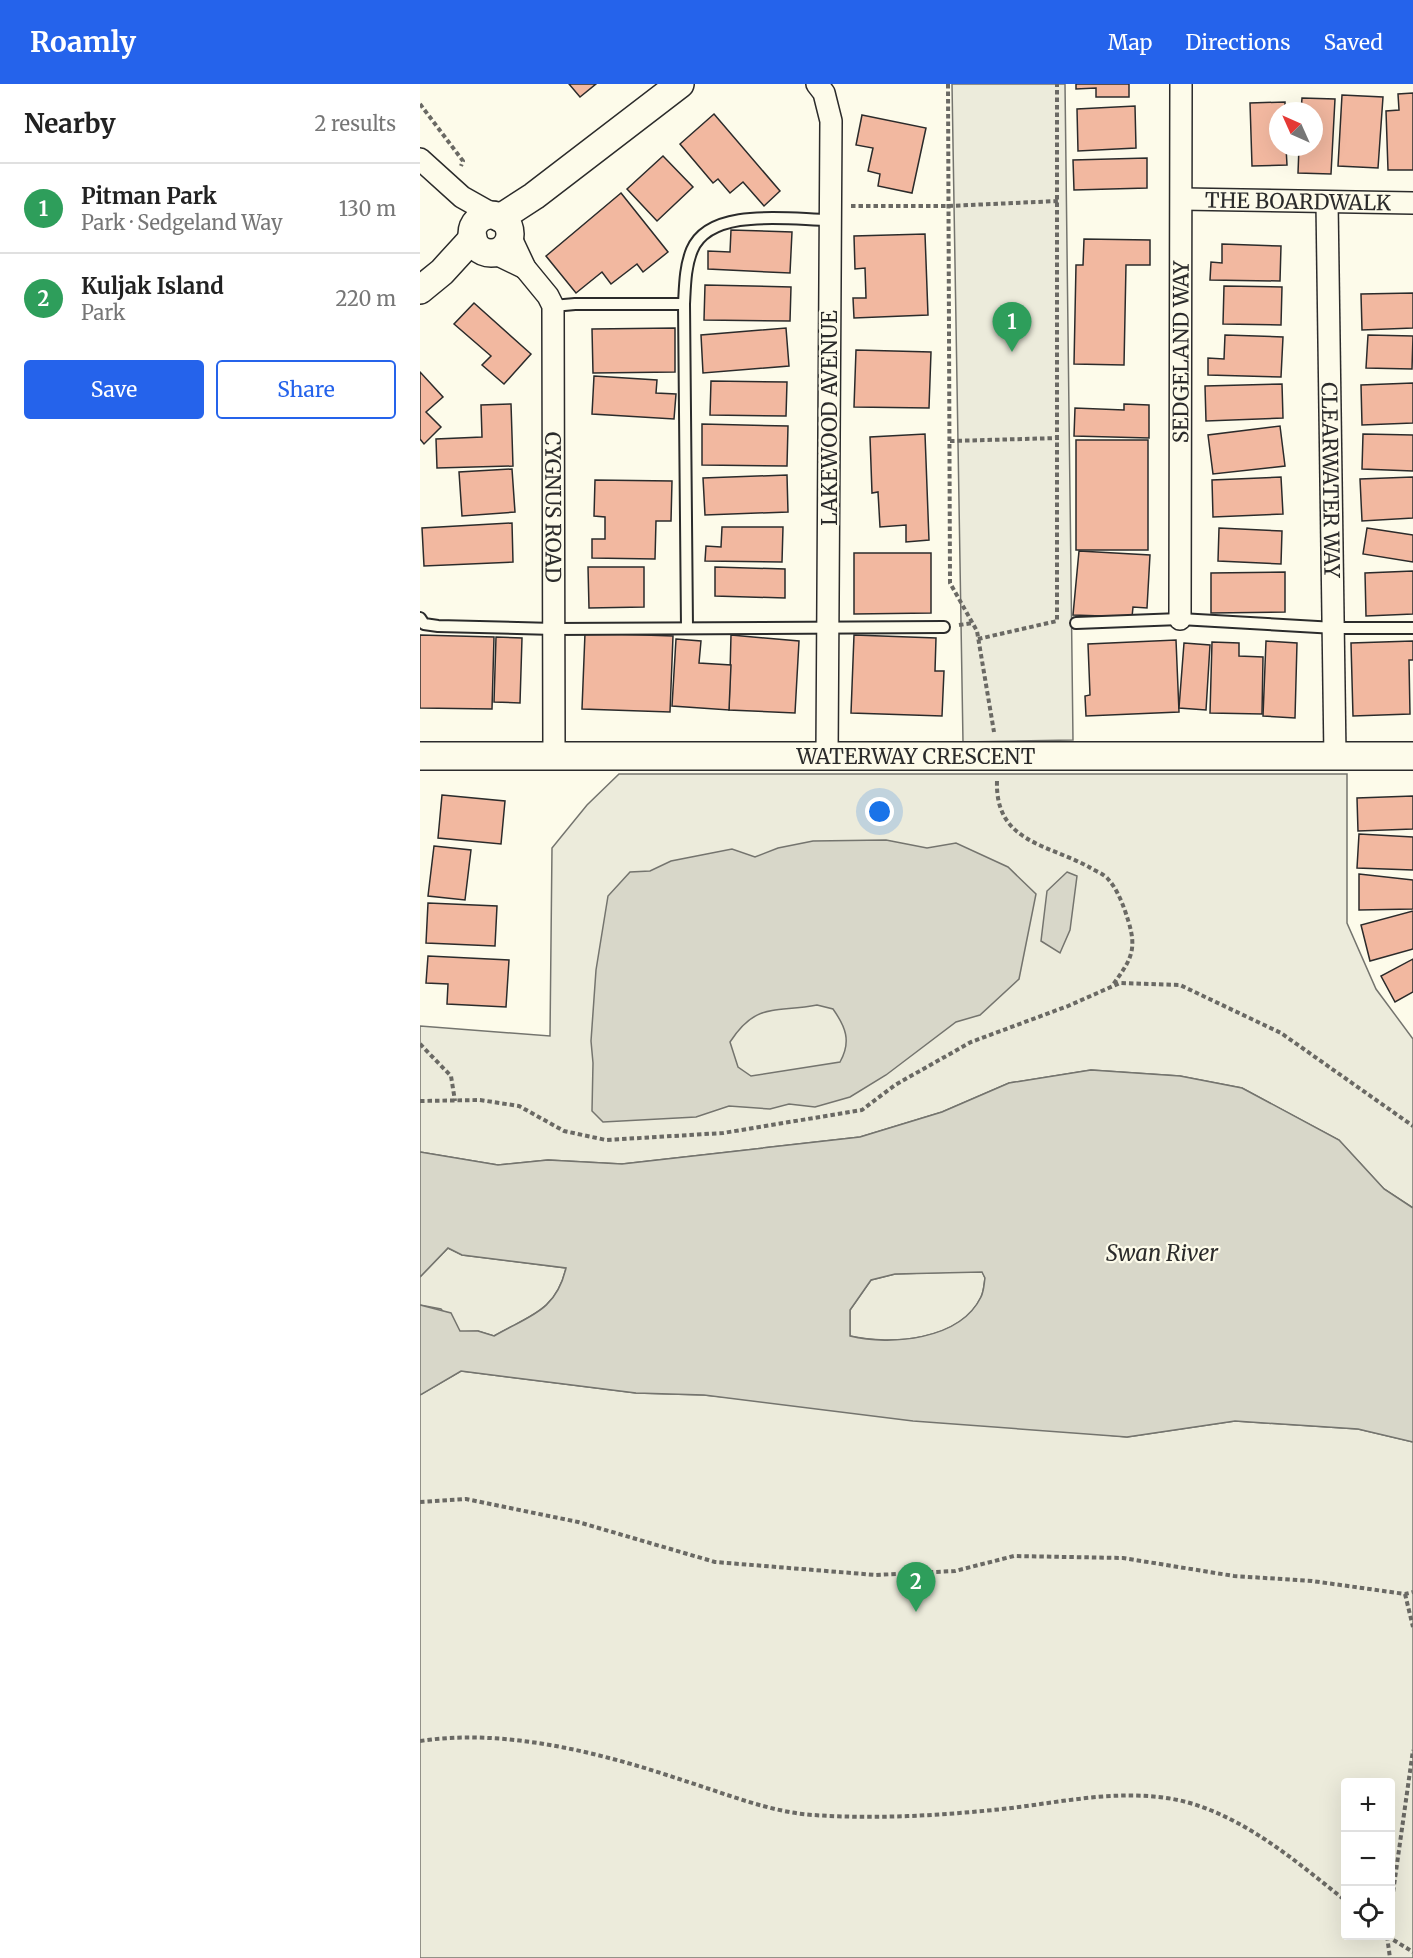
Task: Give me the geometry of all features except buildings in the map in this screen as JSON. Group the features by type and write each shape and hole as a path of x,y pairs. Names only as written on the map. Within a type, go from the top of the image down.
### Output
{"street":[{"path":"420,290 492,234 534,196 680,84"},
{"name":"LAKEWOOD AVENUE","path":"817,84 824,93 831,121 827,755"},
{"name":"SEDGELAND WAY","path":"1180,620 1181,84"},
{"path":"420,159 456,192 525,268 548,296 553,306"},
{"name":"THE BOARDWALK","path":"1182,200 1413,203"},
{"name":"CLEARWATER WAY","path":"1326,202 1335,628 1335,756"},
{"name":"CYGNUS ROAD","path":"553,306 554,755"},
{"name":"WATERWAY CRESCENT","path":"420,756 1413,756"}],"lane":[{"path":"687,628 684,304 687,269 693,248 701,235 718,225 739,219 829,213"},
{"path":"553,306 684,304"},
{"path":"420,618 424,624 438,626 554,629 944,627"},
{"path":"1076,623 1180,620 1335,628 1413,628"}],"path":[{"path":"948,84 950,583 977,631 998,756 996,801 1004,817 1029,842 1073,859 1108,878 1124,906 1135,941 1126,967 1111,987"},
{"path":"978,639 1057,621 1059,438 1057,84"},
{"path":"420,104 463,161 456,192"},
{"path":"829,213 1058,201"},
{"path":"950,441 1059,438"},
{"path":"420,1101 480,1100 519,1106 564,1131 606,1140 723,1133 862,1110 895,1085 971,1042 1068,1006 1120,983 1180,985 1281,1033 1413,1126"},
{"path":"420,1044 451,1076 455,1101"},
{"path":"420,1502 466,1499 578,1522 715,1562 876,1575 955,1571 1014,1556 1123,1558 1234,1576 1312,1581 1405,1594 1413,1592"},
{"path":"1405,1594 1413,1627"},
{"path":"420,1741 493,1738 602,1756 753,1803 811,1815 902,1816 993,1810 1087,1798 1156,1796 1191,1803 1223,1816 1280,1849 1341,1897"},
{"path":"1394,1886 1413,1749"},
{"path":"1388,1940 1390,1958"},
{"path":"1395,1940 1413,1952"}],"shaded area":[{"path":"952,84 1065,84 1073,740 963,742"},
{"path":"619,774 1347,774 1347,923 1376,989 1413,1039 1413,1208 1384,1189 1339,1140 1242,1088 1180,1076 1091,1070 1009,1083 942,1112 860,1137 622,1164 548,1160 498,1165 420,1152 420,1026 550,1036 552,848 587,805"},
{"path":"448,1248 462,1255 566,1268 555,1294 539,1311 494,1336 478,1331 460,1332 441,1309 420,1305 420,1277"},
{"path":"982,1271 985,1278 983,1292 971,1312 957,1323 941,1331 904,1339 867,1339 850,1336 850,1310 871,1280 895,1274"},
{"path":"461,1371 636,1393 704,1395 1127,1437 1235,1421 1358,1429 1413,1442 1413,1958 420,1958 420,1395"}],"water":[{"path":"886,840 927,848 956,843 1008,867 1036,894 1019,979 980,1015 956,1022 886,1075 850,1097 815,1107 789,1104 770,1109 729,1106 696,1117 603,1122 592,1111 591,1041 596,970 608,896 630,872 650,871 671,861 732,849 755,857 778,848 813,841","holes":["817,1005 833,1009 844,1028 846,1040 846,1047 840,1062 751,1076 738,1067 730,1042 749,1020 767,1011"]},
{"path":"1067,872 1077,876 1070,930 1060,953 1041,941 1047,891"},
{"name":"Swan River","path":"1091,1070 1180,1076 1242,1088 1339,1140 1384,1189 1413,1208 1413,1442 1358,1429 1235,1421 1127,1437 913,1421 704,1395 636,1393 461,1371 420,1395 420,1305 451,1313 460,1331 478,1331 494,1336 548,1304 561,1283 566,1268 462,1255 448,1248 420,1277 420,1152 498,1165 548,1160 622,1164 860,1137 942,1112 1009,1083","holes":["982,1272 985,1278 982,1295 971,1311 957,1323 941,1331 903,1339 866,1339 850,1336 850,1310 871,1280 895,1274"]}],"place":[{"name":"Pitman Park","path":"1012,352"},
{"name":"Kuljak Island","path":"916,1612"}]}
